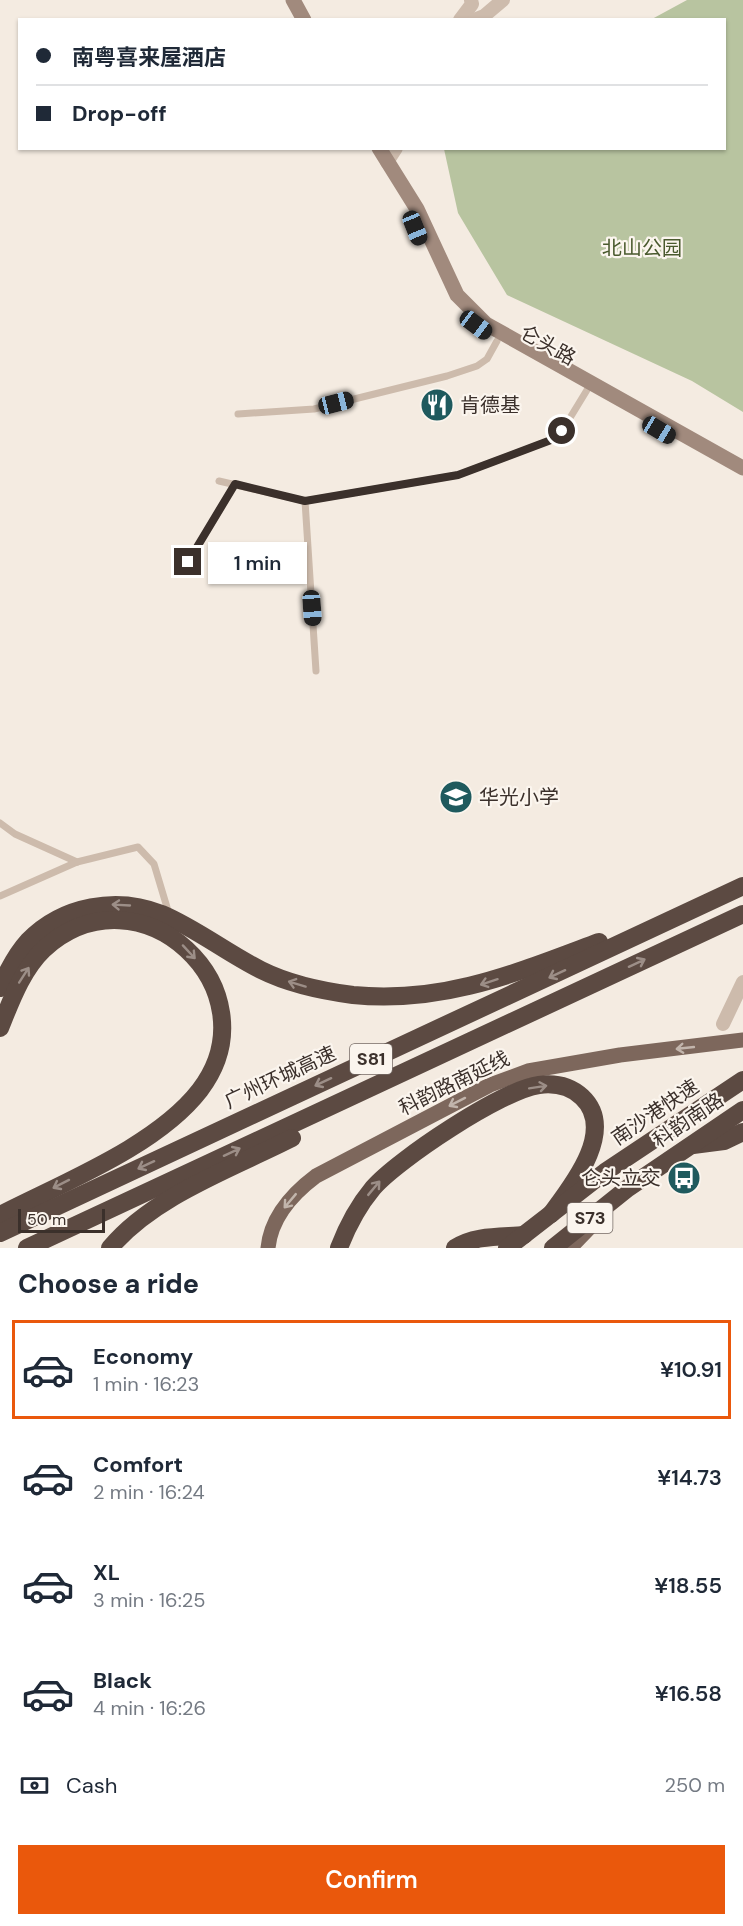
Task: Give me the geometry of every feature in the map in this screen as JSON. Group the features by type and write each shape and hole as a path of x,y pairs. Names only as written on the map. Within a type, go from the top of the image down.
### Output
{"highway":[{"name":"广州环城高速","path":"0,1233 743,886"},
{"path":"0,975 28,941 68,913 107,904 126,904 171,918 262,971 284,980 328,991 398,997 441,993 483,984 722,896"},
{"name":"S81","path":"27,1248 743,914"},
{"path":"0,1028 19,982 42,951 76,928 98,921 120,919 142,922 163,931 192,955 213,986 223,1022 217,1060 199,1090 185,1105 122,1152 0,1215"},
{"path":"0,988 28,941"},
{"path":"102,1248 144,1216 190,1189 601,980"},
{"name":"南沙港快速","path":"507,1248 605,1172 743,1080"},
{"path":"339,1248 360,1205 384,1176 400,1163 493,1104 539,1085 567,1087 577,1093 587,1102 595,1125 594,1137 585,1161 551,1214"},
{"name":"科韵南路","path":"628,1188 743,1110"},
{"path":"688,1146 713,1144 743,1132"},
{"name":"S73","path":"553,1248 628,1188"},
{"path":"110,1248 144,1216"},
{"path":"455,1248 472,1241 524,1235"}],"main road":[{"name":"科韵路南延线","path":"268,1248 280,1214 302,1187 316,1176 490,1085 528,1071 620,1055 743,1040"},
{"path":"570,1248 628,1188"}],"street":[{"path":"293,0 303,18"},
{"path":"462,18 472,4 471,0"},
{"path":"479,18 503,0"},
{"name":"仑头路","path":"383,155 417,209 446,276 458,295 486,324 743,468"},
{"name":"仑头路","path":"400,184 423,247 445,290 469,318 497,341 743,477"},
{"path":"723,1024 743,982"}],"lane":[{"path":"238,414 314,408 447,376 477,366 487,359 497,341"},
{"path":"219,481 305,501 458,475 551,440 562,431 587,390"},
{"path":"188,562 235,484"},
{"path":"305,501 316,671"},
{"path":"0,823 15,834 77,862"},
{"path":"0,896 77,862 138,847 154,864 171,918"}],"green space":[{"name":"北山公园","path":"687,0 743,0 743,412 692,381 507,295 458,213 444,150 726,150 726,18 654,18"}],"place":[{"name":"肯德基","path":"437,405"},
{"name":"华光小学","path":"456,797"},
{"name":"仑头立交","path":"684,1178"}],"route":[{"path":"188,562 235,484 305,501 458,475 551,440 562,431"}]}
